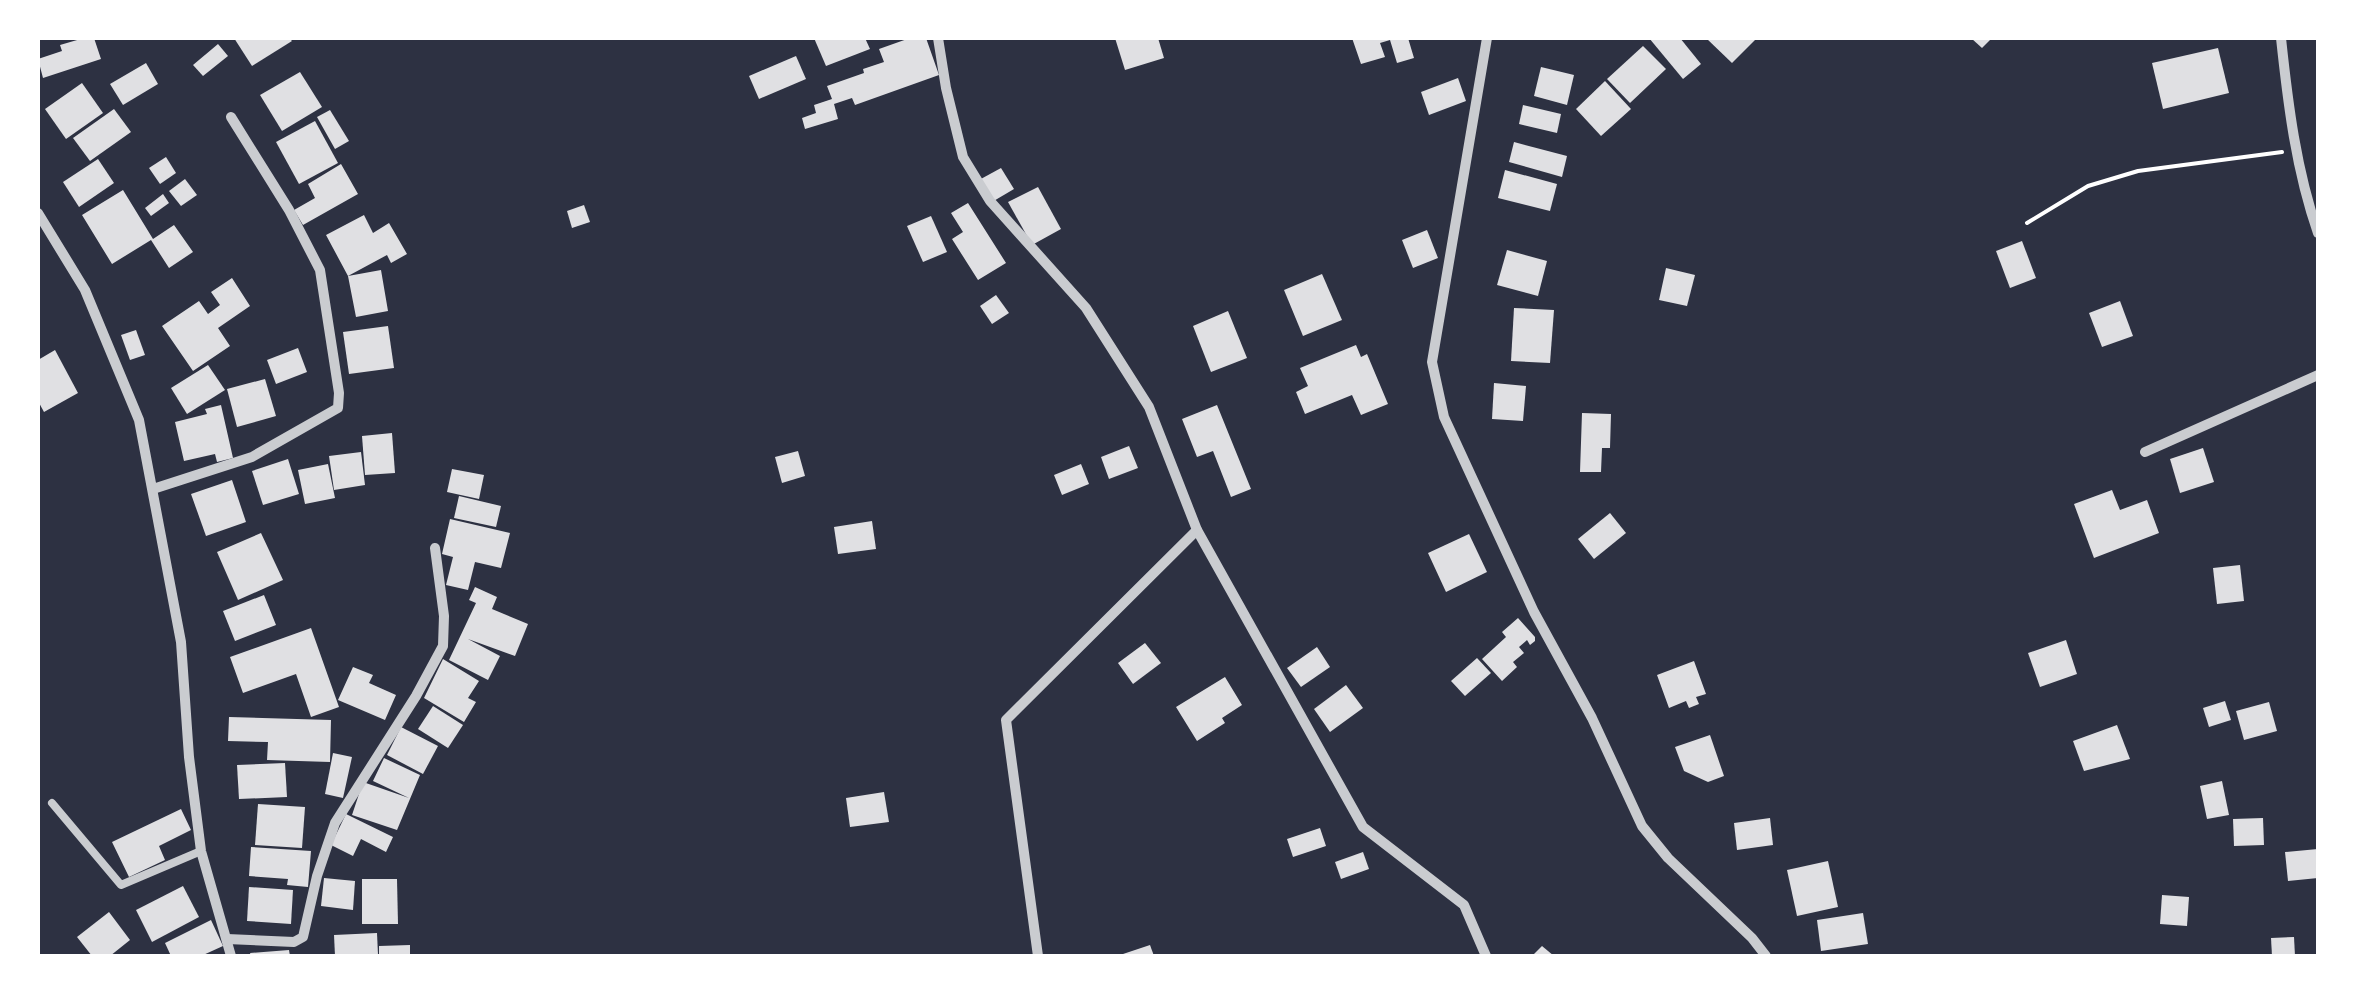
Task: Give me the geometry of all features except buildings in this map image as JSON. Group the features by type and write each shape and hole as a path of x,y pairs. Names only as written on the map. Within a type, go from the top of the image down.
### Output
{"street":[{"path":"938,38 963,157 990,202 1086,308 1150,407 1197,530 1363,826 1464,905 1486,956"},
{"path":"1488,38 1432,362 1444,416 1534,612 1592,718 1642,826 1668,858 1766,956"},
{"path":"2281,38 2305,195 2318,233"},
{"path":"153,488 252,457 338,408 320,270 289,210 231,117"},
{"path":"38,213 85,290 139,420 181,642 201,851 231,956"},
{"path":"2145,452 2318,375"},
{"path":"1038,956 1006,720 1197,530"},
{"path":"227,938 294,942 303,936 335,823 416,696 442,646 444,616 436,548"}],"lane":[{"path":"52,803 120,885 201,851"}],"path":[{"path":"2026,223 2088,186 2138,171 2297,151"}]}
